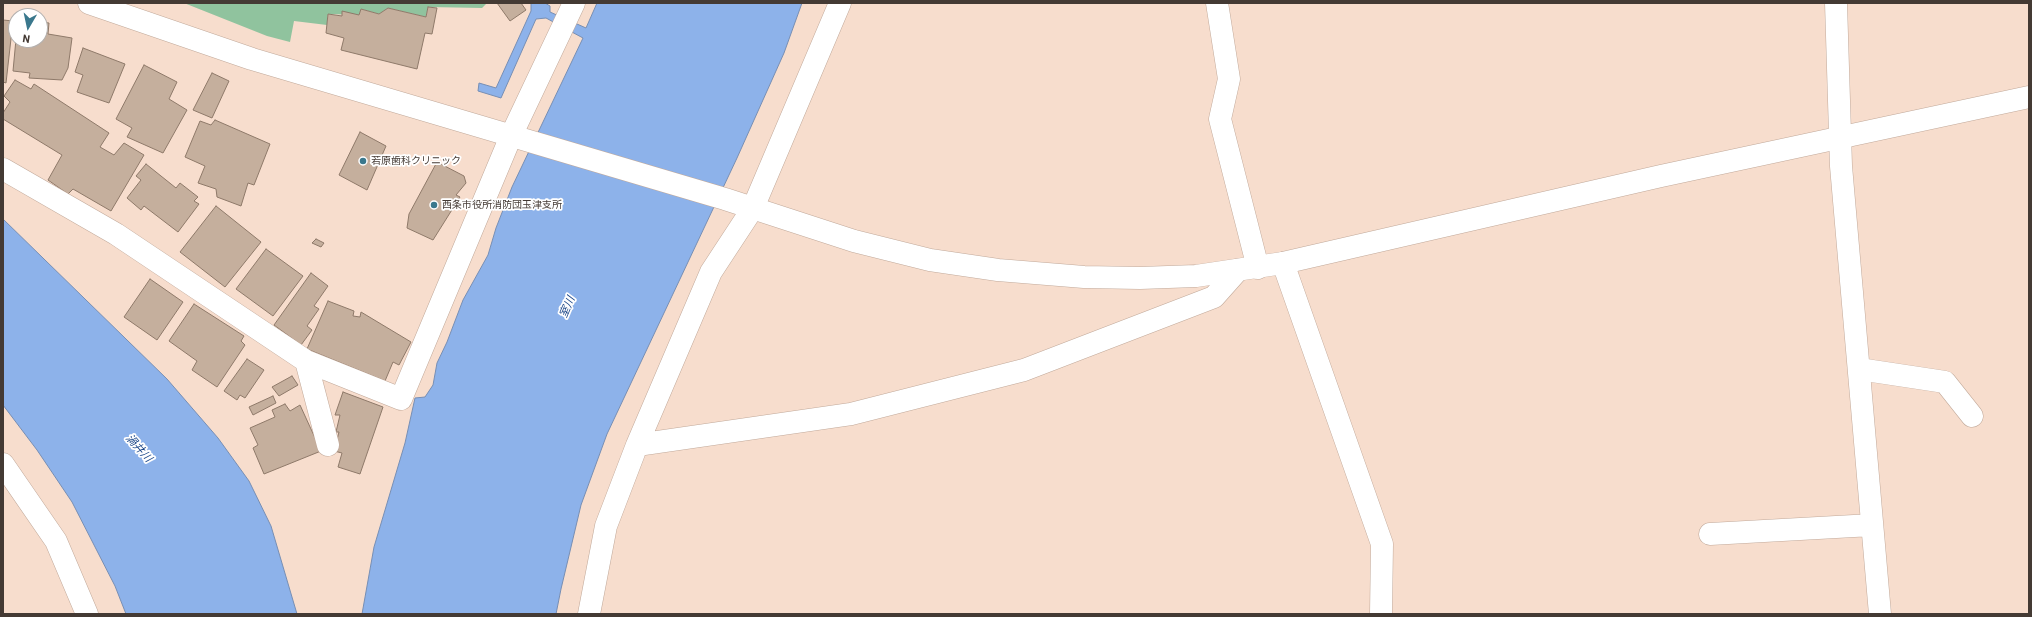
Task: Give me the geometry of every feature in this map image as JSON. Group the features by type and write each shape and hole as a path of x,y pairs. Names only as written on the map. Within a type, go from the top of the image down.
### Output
{"street":[{"path":"89,3 252,59 725,199 854,241 930,260 998,270 1084,277 1140,278 1196,276 1283,263 1661,176 2029,97"},
{"path":"589,614 606,526 637,445 712,272 753,208 840,3"},
{"path":"1218,3 1229,79 1220,119 1248,269"},
{"path":"1836,3 1840,138 1858,368 1880,614"},
{"path":"3,169 116,234 306,361 401,399 518,138 567,16"},
{"path":"1283,263 1382,544 1381,614"},
{"path":"637,445 851,414 1024,370 1214,297 1248,269"},
{"path":"306,361 328,445"},
{"path":"1858,368 1945,382 1972,416"},
{"path":"3,464 56,541 87,614"},
{"path":"1710,534 1872,525"}],"green space":[{"path":"184,3 487,3 482,8 428,7 426,17 388,8 379,14 361,9 359,15 328,14 327,25 294,21 290,42 267,36"}],"water":[{"name":"室川","path":"531,3 545,3 550,6 550,12 586,28 597,3 802,3 784,53 737,158 607,434 581,505 556,614 362,614 374,547 405,443 415,398 425,397 433,385 437,363 447,342 463,300 488,255 496,228 512,187 583,38 546,18 536,19 501,98 478,91 479,83 496,88 531,11"},
{"name":"渦井川","path":"3,219 167,379 218,438 249,481 271,526 297,614 126,614 115,586 72,502 37,450 3,405"}],"building":[{"path":"497,3 521,3 526,10 510,21"},
{"path":"428,7 437,8 432,34 425,33 417,69 341,50 344,38 326,33 328,14 342,16 342,11 359,15 361,9 379,14 388,8 426,17"},
{"path":"3,20 8,20 8,48 10,48 6,83 3,82"},
{"path":"48,34 72,38 68,68 62,80 29,78 30,73 13,71 15,48 48,48"},
{"path":"83,48 125,64 109,103 77,92 83,75 75,72"},
{"path":"144,65 177,82 169,99 187,110 163,153 127,137 132,128 116,119"},
{"path":"212,73 229,81 212,118 193,110"},
{"path":"15,80 31,89 34,84 109,133 100,147 114,155 124,143 144,155 111,211 73,189 68,194 48,180 62,155 3,119 3,113 10,102 4,96"},
{"path":"215,120 270,144 254,185 248,183 241,206 217,197 216,189 198,183 205,166 185,157 200,121 211,125"},
{"name":"若原歯科クリニック","path":"360,132 386,146 367,190 339,175"},
{"name":"西条市役所消防団玉津支所","path":"437,162 464,176 466,183 456,195 460,197 433,240 407,228 409,214"},
{"path":"146,164 176,188 180,183 198,197 194,201 199,204 178,232 144,206 141,210 127,198 141,180 136,176"},
{"path":"216,206 261,242 225,287 180,252"},
{"path":"316,239 324,243 321,247 312,243"},
{"path":"266,249 303,276 273,316 236,289"},
{"path":"311,273 328,286 314,306 319,309 307,326 312,330 301,345 274,325"},
{"path":"150,279 183,302 157,340 124,317"},
{"path":"328,301 354,311 353,316 360,317 361,312 411,342 399,365 393,362 385,381 307,349"},
{"path":"194,304 244,336 241,341 245,345 217,387 192,370 197,361 169,341"},
{"path":"247,359 264,370 245,398 240,395 237,400 224,391"},
{"path":"292,376 298,385 279,396 272,387"},
{"path":"343,392 383,407 360,474 338,467 342,453 334,451 339,432 336,432 340,415 335,415"},
{"path":"273,396 276,403 253,415 249,407"},
{"path":"285,404 290,411 300,405 321,451 264,474 253,448 258,445 250,428 275,417 272,410"}],"place":[{"name":"若原歯科クリニック","path":"363,161"},
{"name":"西条市役所消防団玉津支所","path":"434,205"}]}
